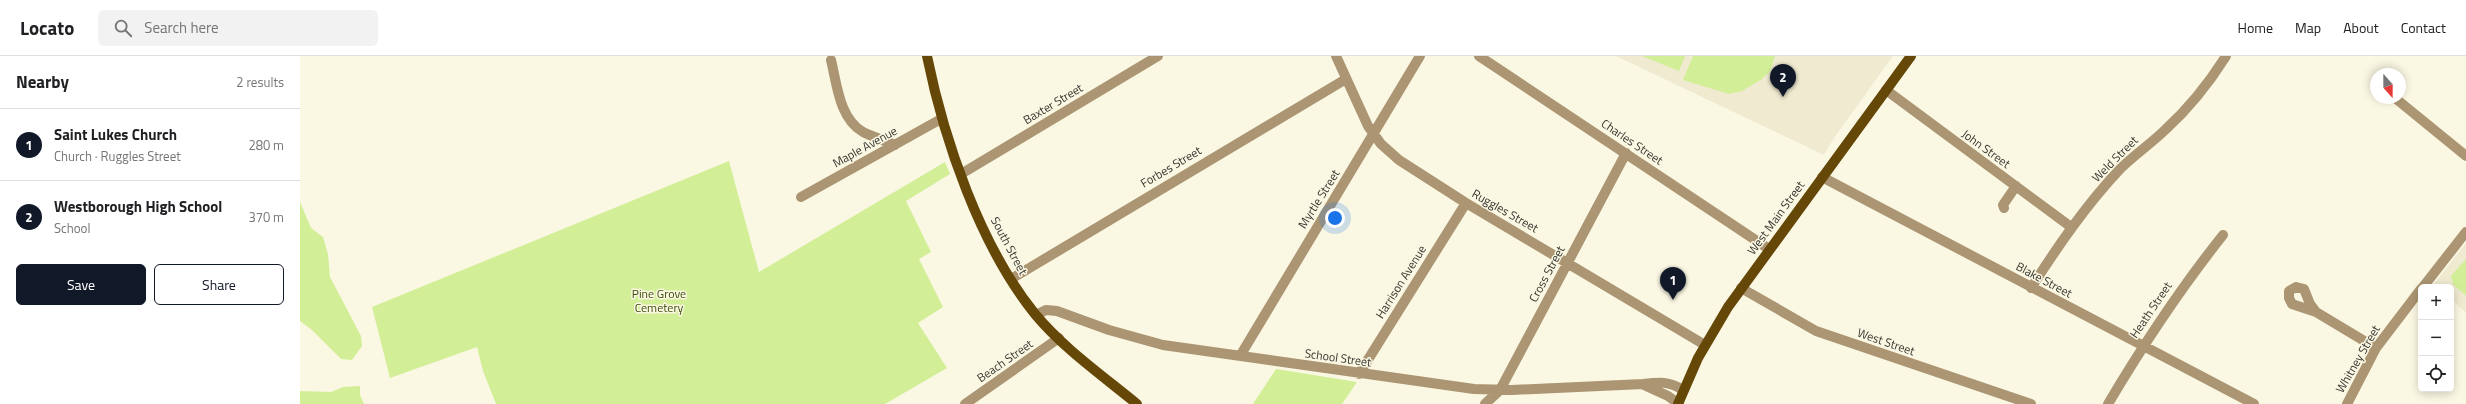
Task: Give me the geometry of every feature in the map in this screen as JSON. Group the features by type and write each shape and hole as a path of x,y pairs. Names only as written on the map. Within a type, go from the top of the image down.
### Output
{"main road":[{"name":"South Street","path":"927,56 941,119 961,174 993,247 1011,279 1036,315 1059,338 1137,404"},
{"name":"West Main Street","path":"1678,404 1683,390 1705,345 1741,288 1911,56"}],"street":[{"name":"Baxter Street","path":"961,174 1158,56"},
{"name":"Ruggles Street","path":"1336,56 1374,136 1399,160 1466,203 1568,262 1705,345"},
{"name":"Myrtle Street","path":"1240,356 1374,136 1420,56"},
{"name":"Charles Street","path":"1480,56 1770,249"},
{"name":"Weld Street","path":"2030,288 2071,227 2121,168 2190,105 2210,82 2226,56"},
{"path":"831,60 840,99 852,122 863,131 895,145"},
{"name":"Forbes Street","path":"1011,279 1346,79"},
{"name":"John Street","path":"1886,90 2071,227"},
{"path":"2402,104 2466,156"},
{"name":"Maple Avenue","path":"801,197 941,119"},
{"name":"Cross Street","path":"1486,404 1500,390 1626,153"},
{"name":"Blake Street","path":"1822,177 2030,288 2254,404"},
{"path":"2004,208 2003,205 2016,186"},
{"name":"Harrison Avenue","path":"1359,374 1466,203"},
{"name":"Whitney Street","path":"2425,284 2466,232"},
{"name":"Heath Street","path":"2108,404 2143,346 2188,278 2222,235"},
{"name":"West Street","path":"1741,288 1816,331 2031,404"},
{"name":"Whitney Street","path":"2347,404 2376,348 2418,293"},
{"name":"School Street","path":"1036,315 1046,310 1057,311 1144,341 1359,374 1474,389 1500,390 1643,384 1662,381 1672,383 1683,390"},
{"path":"2316,312 2376,348"},
{"name":"Beach Street","path":"965,404 1059,338"},
{"name":"School Street","path":"1643,384 1668,396 1678,404"}],"shaded area":[{"path":"1616,56 1893,56 1834,138 1824,155"},
{"path":"2466,243 2466,313 2454,302 2454,284 2434,284"}],"green space":[{"path":"1642,56 1685,56 1679,71"},
{"path":"1693,56 1775,56 1770,71 1762,79 1742,91 1729,94 1683,80"},
{"name":"Pine Grove Cemetery","path":"729,161 759,272 945,162 950,174 906,201 931,252 919,259 943,307 918,323 947,368 885,404 496,404 483,371 477,347 390,378 372,307"},
{"path":"300,202 311,228 323,237 328,254 330,277 361,336 362,346 352,360 341,359 312,330 300,321"},
{"path":"2466,259 2466,296 2453,284 2451,276"},
{"path":"1276,369 1357,382 1342,404 1253,404"},
{"path":"360,386 360,395 364,404 300,404 300,391 331,392 343,387"}],"place":[{"name":"Westborough High School","path":"1783,97"},
{"name":"Saint Lukes Church","path":"1673,300"}]}
